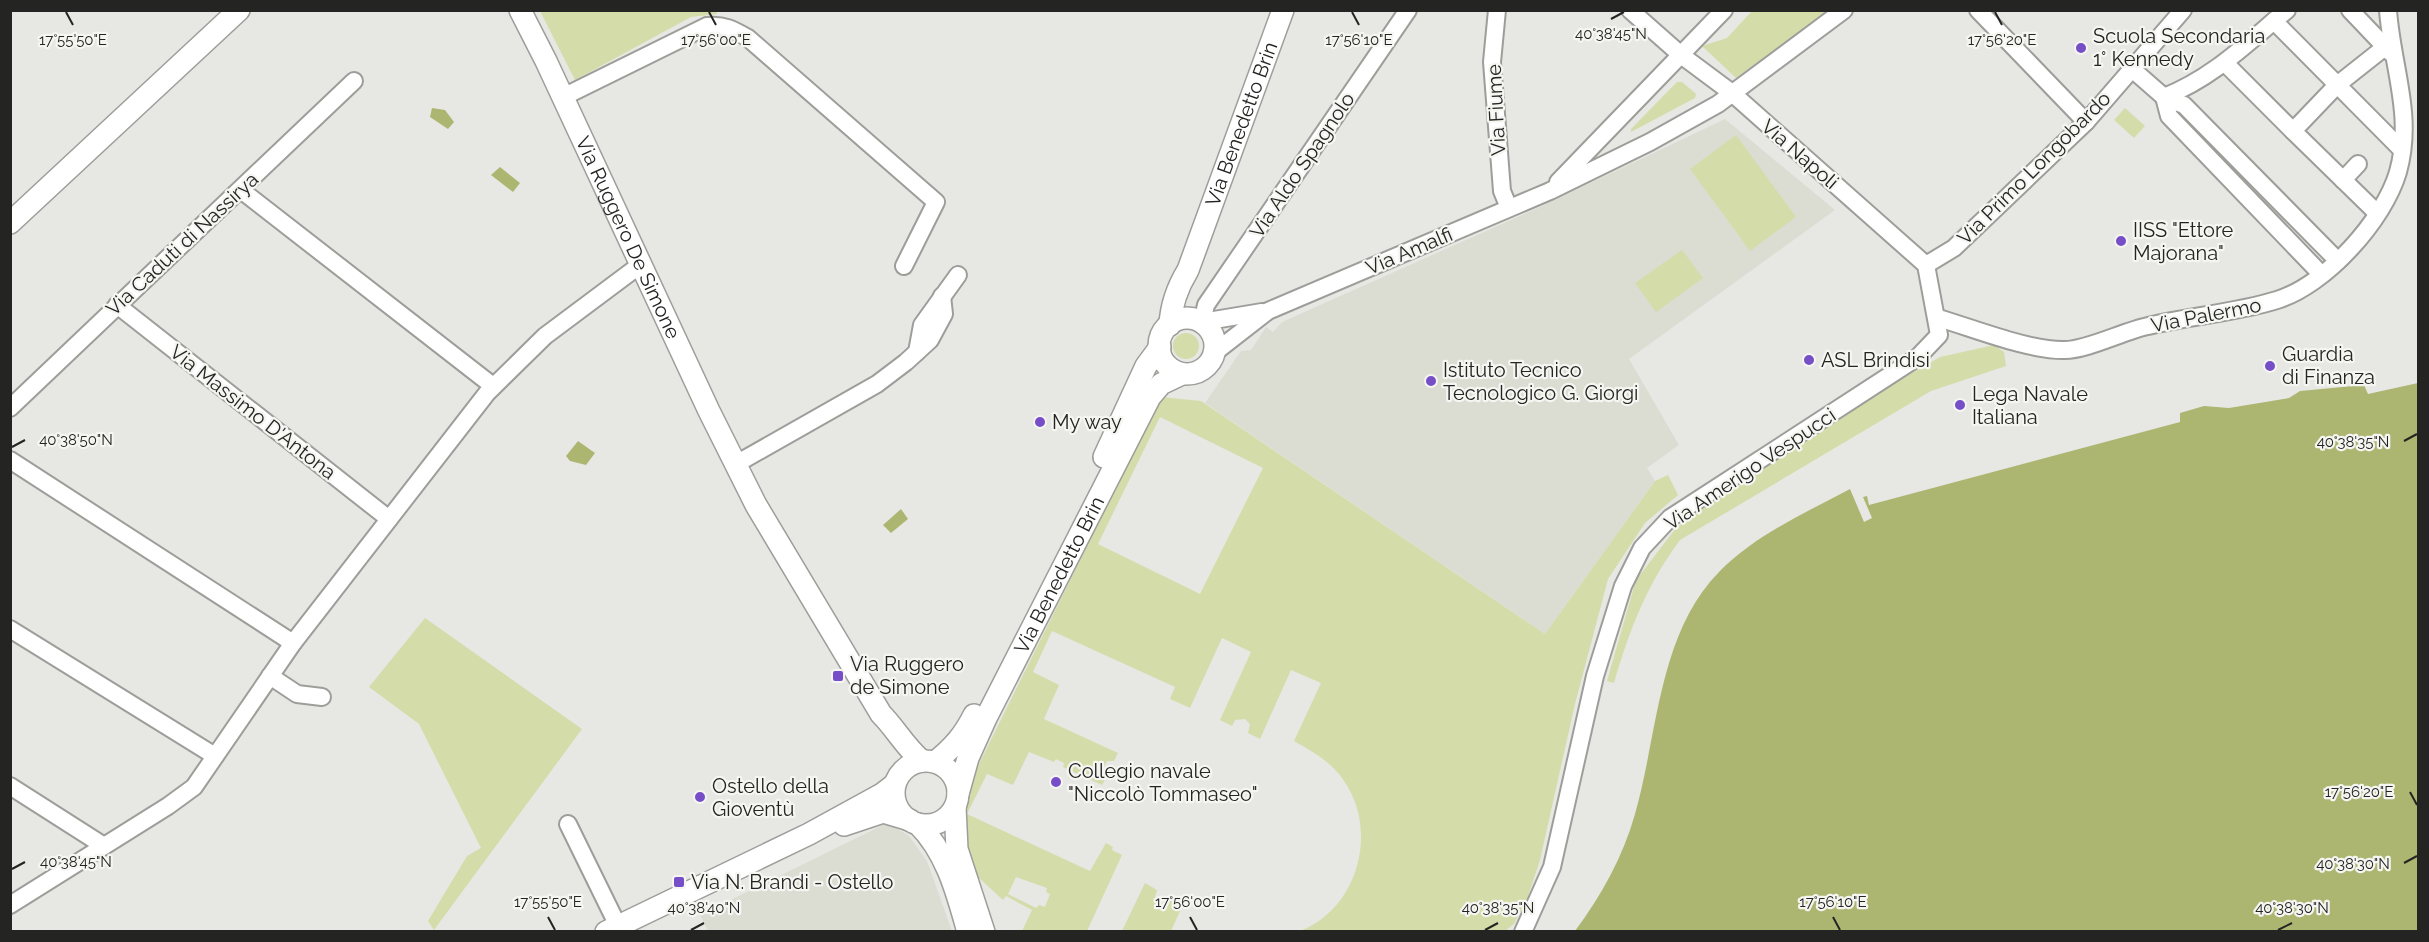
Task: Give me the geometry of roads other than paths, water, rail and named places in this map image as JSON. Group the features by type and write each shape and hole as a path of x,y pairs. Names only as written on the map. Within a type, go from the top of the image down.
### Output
{"street":[{"path":"10,223 239,10"},
{"name":"Via Ruggero De Simone","path":"520,10 563,97 640,265 760,510 881,714 891,724 904,746 928,761"},
{"name":"Via Benedetto Brin","path":"928,761 951,750 965,734 1100,466 1146,366 1160,347 1164,331 1170,325 1170,313 1178,286 1188,270 1283,10"},
{"name":"Via Aldo Spagnolo","path":"1199,321 1206,305 1408,10"},
{"name":"Via Fiume","path":"1497,10 1492,62 1502,191 1509,208"},
{"name":"Via Napoli","path":"1630,10 1681,55 1732,93 1926,265"},
{"name":"Via Amalfi","path":"1550,191 1724,10"},
{"name":"Via Amalfi","path":"1199,321 1269,311 1550,191 1650,142 1718,104 1844,10"},
{"path":"1978,10 2086,122"},
{"name":"Via Primo Longobardo","path":"1926,265 1954,248 2086,122 2183,10"},
{"path":"2164,97 2188,88 2226,64 2287,10"},
{"path":"2293,131 2337,86 2389,50 2350,10"},
{"name":"Via Palermo","path":"1938,318 2034,346 2066,351 2146,326 2278,300 2301,288 2358,243 2396,177 2406,125 2389,50 2388,10"},
{"path":"2274,21 2403,150"},
{"path":"563,97 706,26 729,27 748,38 936,202 904,266"},
{"path":"2226,64 2377,213"},
{"path":"2132,69 2164,97 2184,105 2338,261"},
{"name":"Via Caduti di Nassirya","path":"10,408 354,81"},
{"path":"2164,97 2169,116 2321,274"},
{"path":"2343,180 2358,164"},
{"path":"241,190 493,386"},
{"path":"10,905 168,806 194,787 293,643 493,386 545,336 640,265"},
{"path":"1926,265 1938,318"},
{"name":"Via Benedetto Brin","path":"957,800 968,758 986,718 1150,397 1161,384 1182,374 1202,370 1214,353 1213,336 1199,321 1186,293 1188,270"},
{"path":"736,464 877,384 917,352 922,325 958,275"},
{"path":"1214,294 1220,307 1233,317"},
{"name":"Via Massimo D'Antona","path":"117,305 389,519"},
{"name":"Via Amalfi","path":"1214,353 1269,311"},
{"name":"Via Amerigo Vespucci","path":"1523,932 1552,867 1595,676 1623,586 1642,548 1670,518 1918,357 1939,335 1938,318"},
{"path":"1170,325 1182,319 1199,321"},
{"path":"1160,347 1161,354 1169,367 1182,374"},
{"path":"10,460 293,643"},
{"path":"10,629 215,756"},
{"path":"270,676 297,694 322,698"},
{"name":"Via Ruggero De Simone","path":"881,714 882,730 894,751 898,779"},
{"path":"568,824 612,929 809,834 882,794 909,765 928,761 943,765 954,777 957,800 957,849 984,932"},
{"path":"898,779 896,805 937,846 968,932"},
{"path":"10,786 104,846"},
{"path":"809,834 832,830 883,813 914,822 935,823 950,814 957,800"}],"place":[{"name":"Scuola Secondaria 1° Kennedy","path":"2081,48"},
{"name":"IISS \"Ettore Majorana\"","path":"2121,241"},
{"name":"ASL Brindisi","path":"1809,360"},
{"name":"Guardia di Finanza","path":"2270,366"},
{"name":"Istituto Tecnico Tecnologico G. Giorgi","path":"1431,381"},
{"name":"Lega Navale Italiana","path":"1960,405"},
{"name":"My way","path":"1040,422"},
{"name":"Via Ruggero de Simone","path":"838,676"},
{"name":"Collegio navale \"Niccolò Tommaseo\"","path":"1056,782"},
{"name":"Ostello della Gioventù","path":"700,797"},
{"name":"Via N. Brandi - Ostello","path":"679,882"}]}
